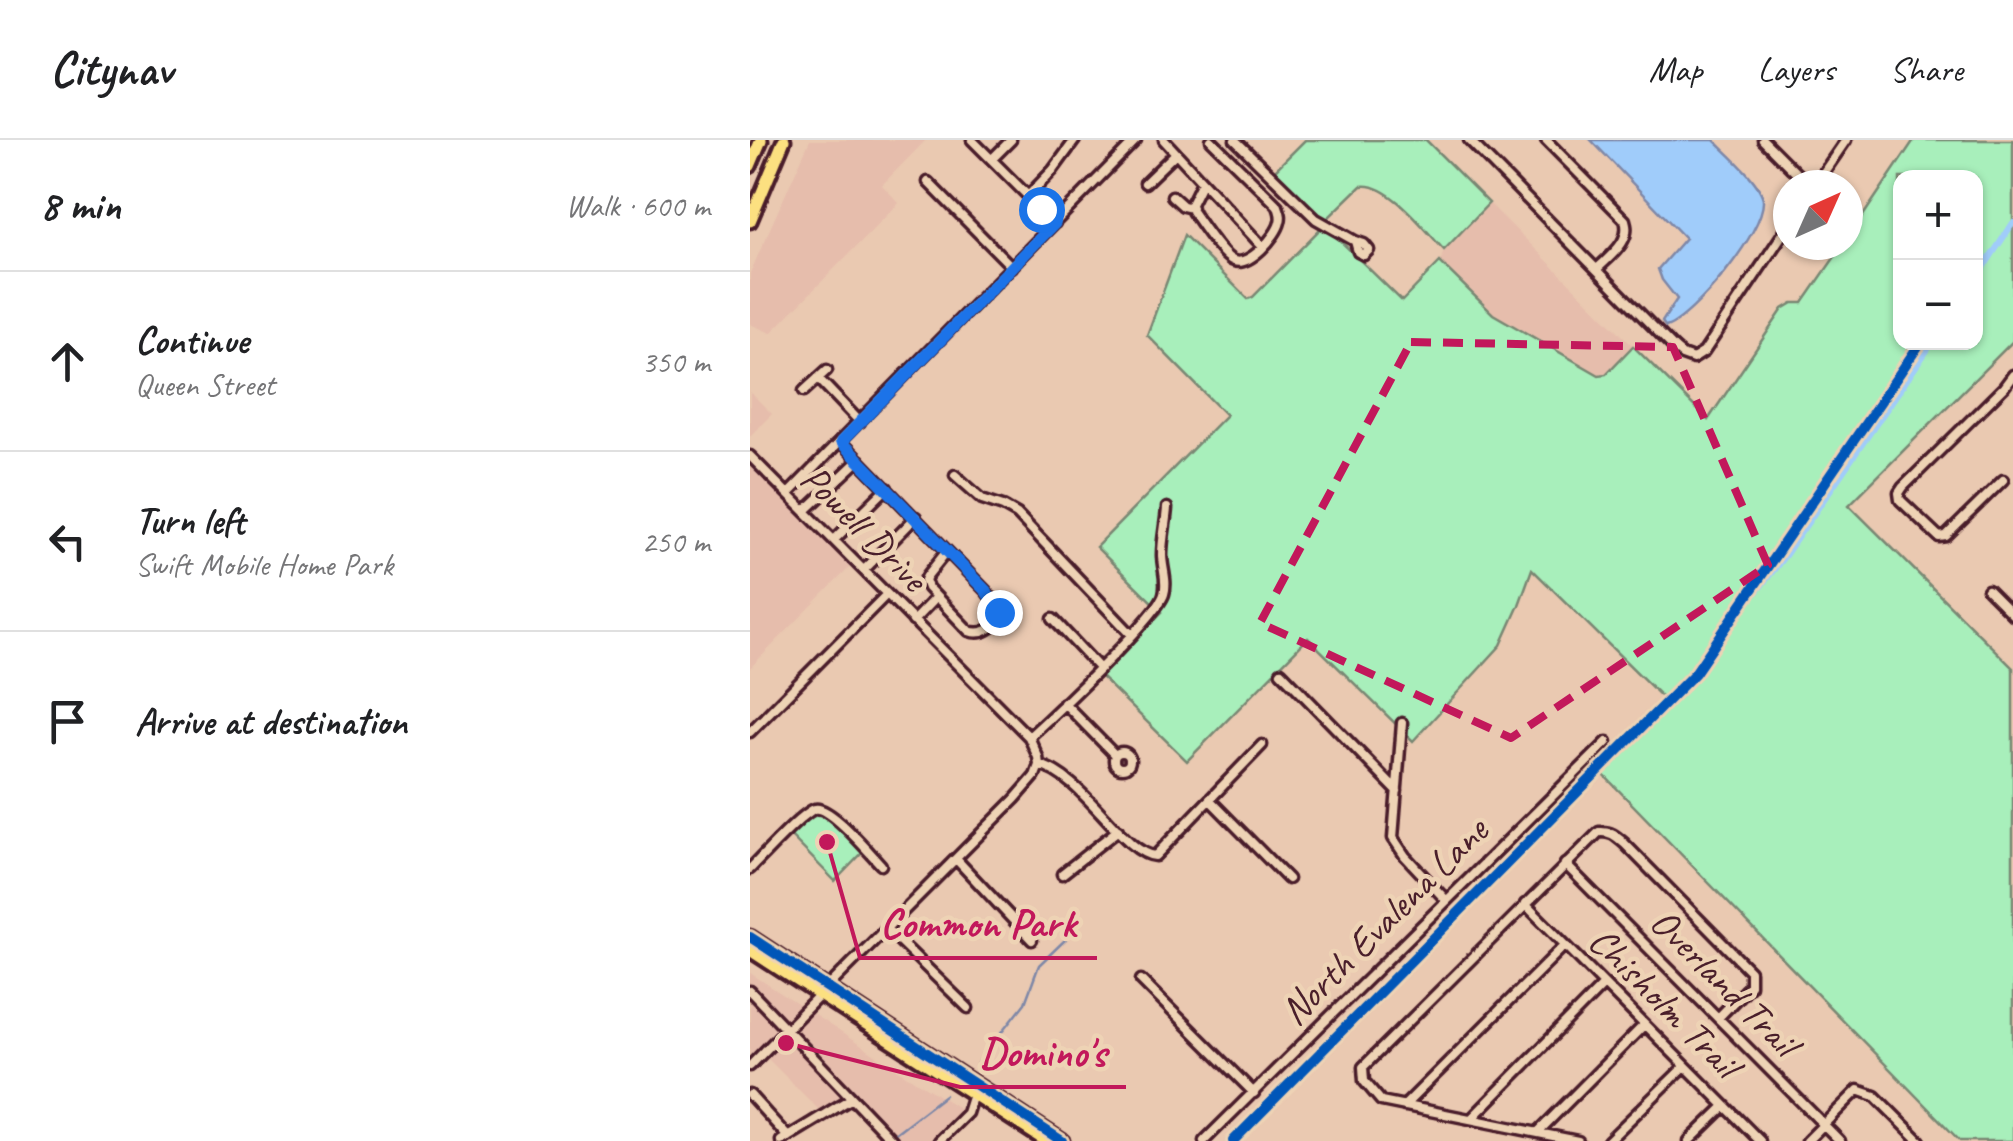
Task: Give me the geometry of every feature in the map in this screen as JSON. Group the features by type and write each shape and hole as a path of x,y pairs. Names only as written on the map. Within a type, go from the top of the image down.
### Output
{"main road":[{"path":"750,166 761,140"},
{"path":"750,221 784,140"},
{"path":"750,937 824,992 1062,1141"},
{"path":"750,947 812,984 1046,1141"}],"street":[{"path":"972,140 1055,223"},
{"path":"992,160 1011,140"},
{"path":"1028,196 1075,140"},
{"path":"788,494 1135,140"},
{"path":"1164,140 1262,247"},
{"path":"1202,182 1192,208 1227,257 1248,260 1277,228 1280,212 1211,140"},
{"path":"1234,140 1316,218 1354,242"},
{"path":"1469,140 1675,349 1693,359 1704,352 1773,248"},
{"path":"1546,140 1620,214 1628,227 1623,242 1597,269"},
{"path":"1763,140 1796,170"},
{"path":"1822,170 1842,142"},
{"path":"1145,183 1176,153"},
{"path":"928,182 1012,267"},
{"path":"1172,196 1182,206 1192,208"},
{"path":"804,391 826,370"},
{"path":"2002,480 1946,536 1938,538 1900,500 1899,493 1904,487 2013,375"},
{"path":"818,378 860,422"},
{"path":"2004,387 2013,396"},
{"path":"841,442 916,517 948,551 991,597 999,612 998,620 984,632 973,633 928,588 925,580 948,551"},
{"name":"Powell Drive","path":"750,456 1029,737 1039,765"},
{"path":"805,511 859,460"},
{"path":"955,476 988,503 1017,514 1132,634"},
{"path":"834,540 886,488"},
{"path":"1029,737 1155,610 1164,596 1162,548 1167,508"},
{"path":"864,570 916,517"},
{"path":"1988,590 2013,615"},
{"path":"750,732 887,594"},
{"path":"913,620 936,597"},
{"path":"1053,619 1098,668"},
{"path":"1281,672 1397,791"},
{"path":"1064,704 1115,755"},
{"path":"1402,723 1393,838 1446,900"},
{"name":"North Evalena Lane","path":"1204,1141 1606,742"},
{"path":"750,1066 1030,783 1039,765 1052,769 1077,789 1141,853 1155,856 1262,745"},
{"path":"1210,800 1288,878"},
{"path":"750,869 813,809 820,808 833,816 881,865"},
{"path":"1062,874 1118,830"},
{"path":"1578,1141 1388,1104 1376,1097 1364,1081 1363,1067 1565,864 1599,832 1606,831 1750,971 1746,990 1718,1018"},
{"path":"956,860 1032,940"},
{"name":"Overland Trail","path":"1565,864 1840,1141"},
{"name":"Chisholm Trail","path":"1525,904 1760,1141"},
{"path":"887,929 968,1008"},
{"path":"1404,1106 1565,945"},
{"path":"1141,980 1254,1093"},
{"path":"1472,1118 1604,984"},
{"path":"750,991 890,1138"},
{"path":"1538,1132 1644,1025"},
{"path":"1608,1141 1685,1066"},
{"path":"1808,1141 1858,1090 1875,1096 1920,1141"},
{"path":"939,1141 966,1113 972,1094"},
{"path":"750,1095 784,1139 852,1098"},
{"path":"1690,1141 1725,1106"}],"highlighted area":[{"path":"1411,342 1673,347 1768,565 1511,738 1260,623"}],"shaded area":[{"path":"810,140 926,140 882,185 899,203 771,333 750,324 750,273"},
{"path":"1489,203 1633,346 1606,374 1589,371 1493,314 1440,263 1444,250"},
{"path":"750,392 772,414 750,436"},
{"path":"750,455 853,564 750,668"},
{"path":"750,973 970,1115 945,1141 894,1141 854,1099 827,1118 766,1057 750,1073"}],"green space":[{"path":"1305,140 1426,140 1489,203 1444,250 1406,209 1372,187 1361,186 1324,222 1272,173"},
{"path":"1914,140 2013,140 2013,341 1849,505 2013,668 2013,1141 1960,1141 1599,770 1668,703 1532,569 1501,645 1413,741 1308,638 1187,761 1099,675 1162,612 1096,547 1226,415 1147,335 1184,235 1248,299 1324,225 1402,301 1440,262 1493,314 1599,375 1606,374 1633,346 1708,420 1783,309 1803,303 1833,260 1863,260 1863,216 1893,171 1893,350 1983,350 1983,170 1894,170"},
{"path":"821,811 864,851 835,881 789,834 813,812"}],"water":[{"path":"1591,140 1714,140 1743,168 1761,193 1761,214 1741,251 1710,291 1666,327 1662,322 1677,299 1658,269 1685,238"}],"waterway":[{"path":"1983,268 2013,223"},
{"path":"1228,1141 1613,757 1716,644 1784,557 1927,350"},
{"path":"977,1064 1025,1003 1039,965 1066,939"},
{"path":"885,1141 945,1095"}],"cycle path":[{"path":"1233,1141 1695,673 1916,350"},
{"path":"750,937 1062,1141"}],"place":[{"name":"Common Park","path":"827,842"},
{"name":"Domino's","path":"786,1043"}],"route":[{"path":"999,612 986,591 841,442 1055,223 1041,209"}]}
